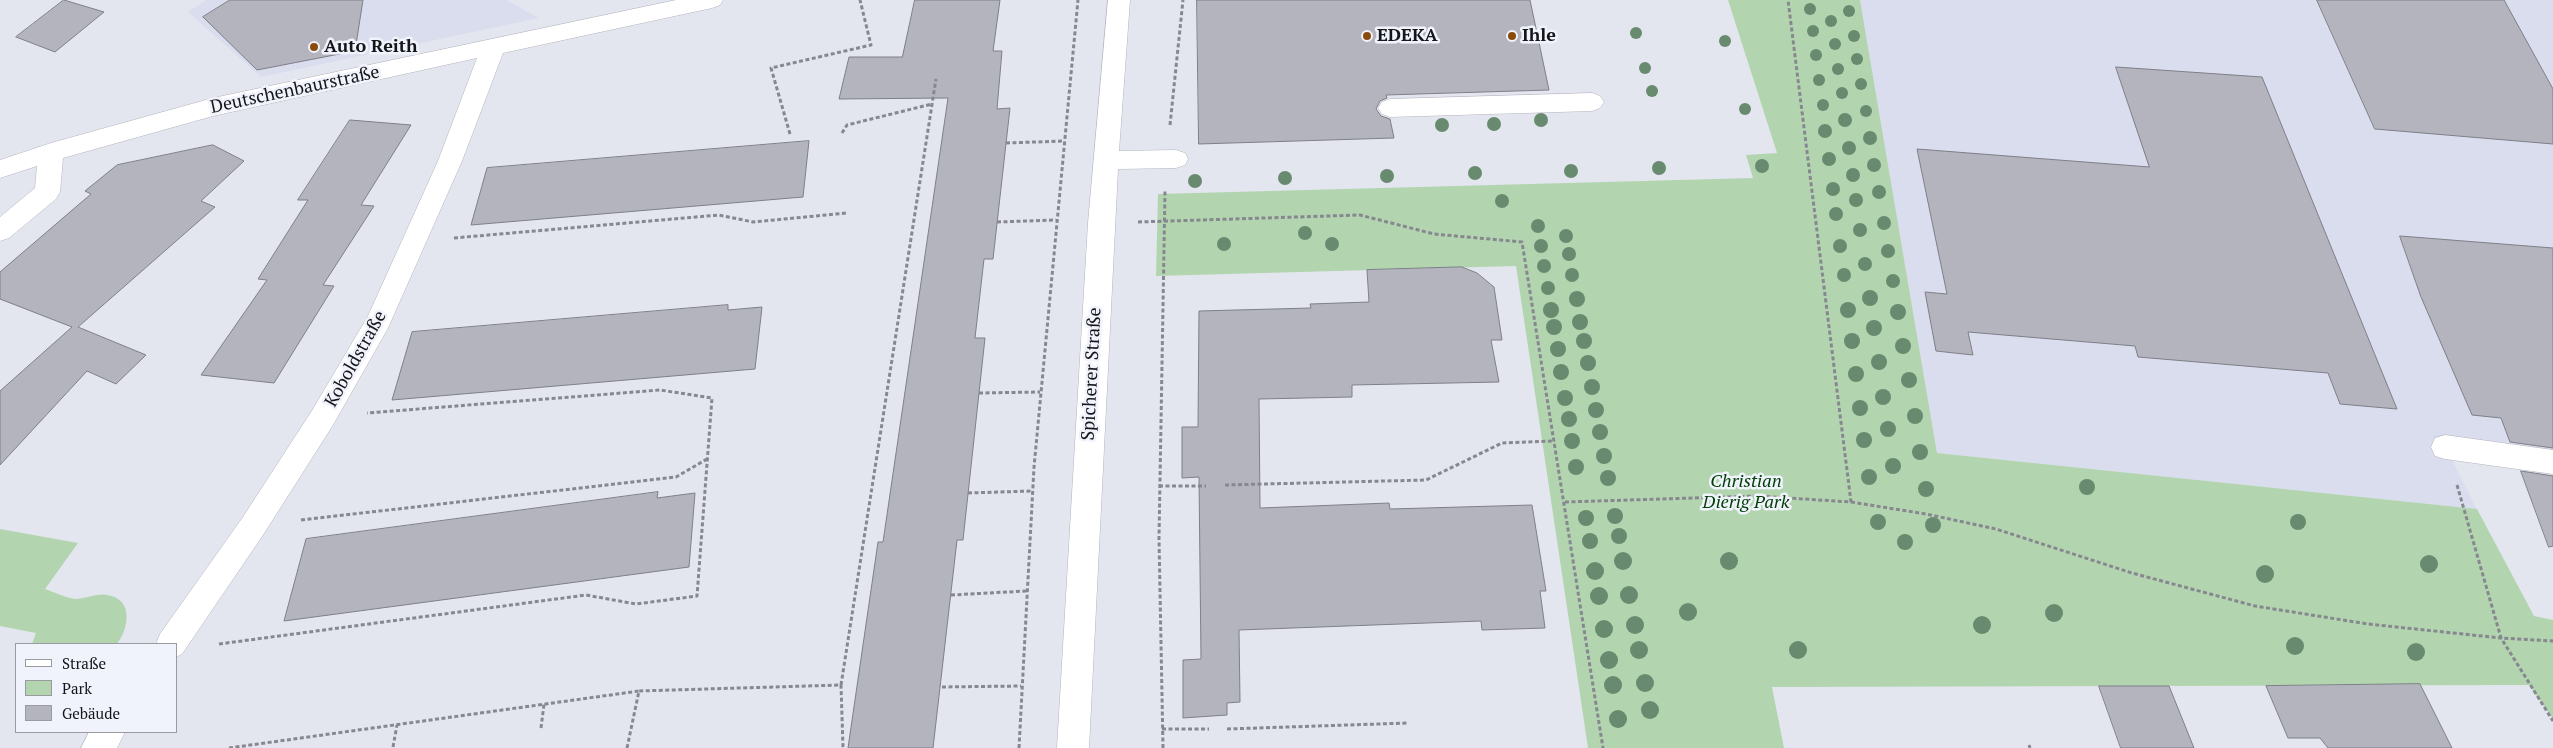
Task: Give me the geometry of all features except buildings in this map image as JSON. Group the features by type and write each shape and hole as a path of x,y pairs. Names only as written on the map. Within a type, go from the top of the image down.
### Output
{"street":[{"name":"Deutschenbaurstraße","path":"0,169 51,152 213,107 712,0"},
{"name":"Spicherer Straße","path":"1073,748 1101,223 1119,0"},
{"name":"Koboldstraße","path":"172,643 254,526 324,417 379,320 450,161 493,48"},
{"path":"1390,108 1592,102"},
{"path":"0,231 47,192 51,152"},
{"path":"1106,160 1171,159"},
{"path":"2445,447 2553,462"},
{"path":"97,748 108,733"}],"path":[{"path":"790,134 771,68 871,45 860,0"},
{"path":"1019,748 1031,491 1078,0"},
{"path":"1163,748 1159,486 1164,221 1171,159 1182,0"},
{"path":"1788,0 1852,502"},
{"path":"844,748 842,685 936,79"},
{"path":"842,133 847,125 932,104"},
{"path":"1006,143 1064,141"},
{"path":"414,242 719,215 752,222 846,213"},
{"path":"1101,223 1360,215 1434,234 1522,242 1603,748"},
{"path":"997,222 1056,220"},
{"path":"215,644 586,595 636,604 697,596 712,398 660,390 324,417"},
{"path":"980,393 1040,392"},
{"path":"1225,485 1426,480 1502,442 1555,441"},
{"path":"254,526 676,476 707,459"},
{"path":"1159,486 1206,486"},
{"path":"968,493 1031,491"},
{"path":"1565,502 1758,496 1852,502 1926,514 1996,529 2132,573 2255,606 2368,624 2501,638 2553,641"},
{"path":"2464,507 2501,638 2553,721"},
{"path":"951,596 1026,591"},
{"path":"232,748 639,691 842,685"},
{"path":"942,687 1021,686"},
{"path":"627,748 639,691"},
{"path":"542,728 544,704"},
{"path":"1227,729 1408,723"},
{"path":"393,747 397,725"},
{"path":"1162,729 1209,729"}],"shaded area":[{"name":"Auto Reith","path":"206,0 506,0 539,18 261,77 188,12"},
{"path":"1860,0 2553,0 2553,462 2446,448 2477,509 1937,453"}],"green space":[{"name":"Christian Dierig Park","path":"1728,0 1860,0 1937,453 2477,509 2534,616 2553,620 2553,719 2529,685 1772,687 1784,748 1588,748 1516,266 1156,276 1158,194 1753,178 1746,155 1777,153"},
{"path":"0,529 78,543 45,589 76,599 95,595 107,595 122,602 127,615 124,630 118,643 32,643 36,633 0,626"}],"place":[{"name":"EDEKA","path":"1367,36"},
{"name":"Ihle","path":"1512,36"},
{"name":"Auto Reith","path":"314,47"}]}
